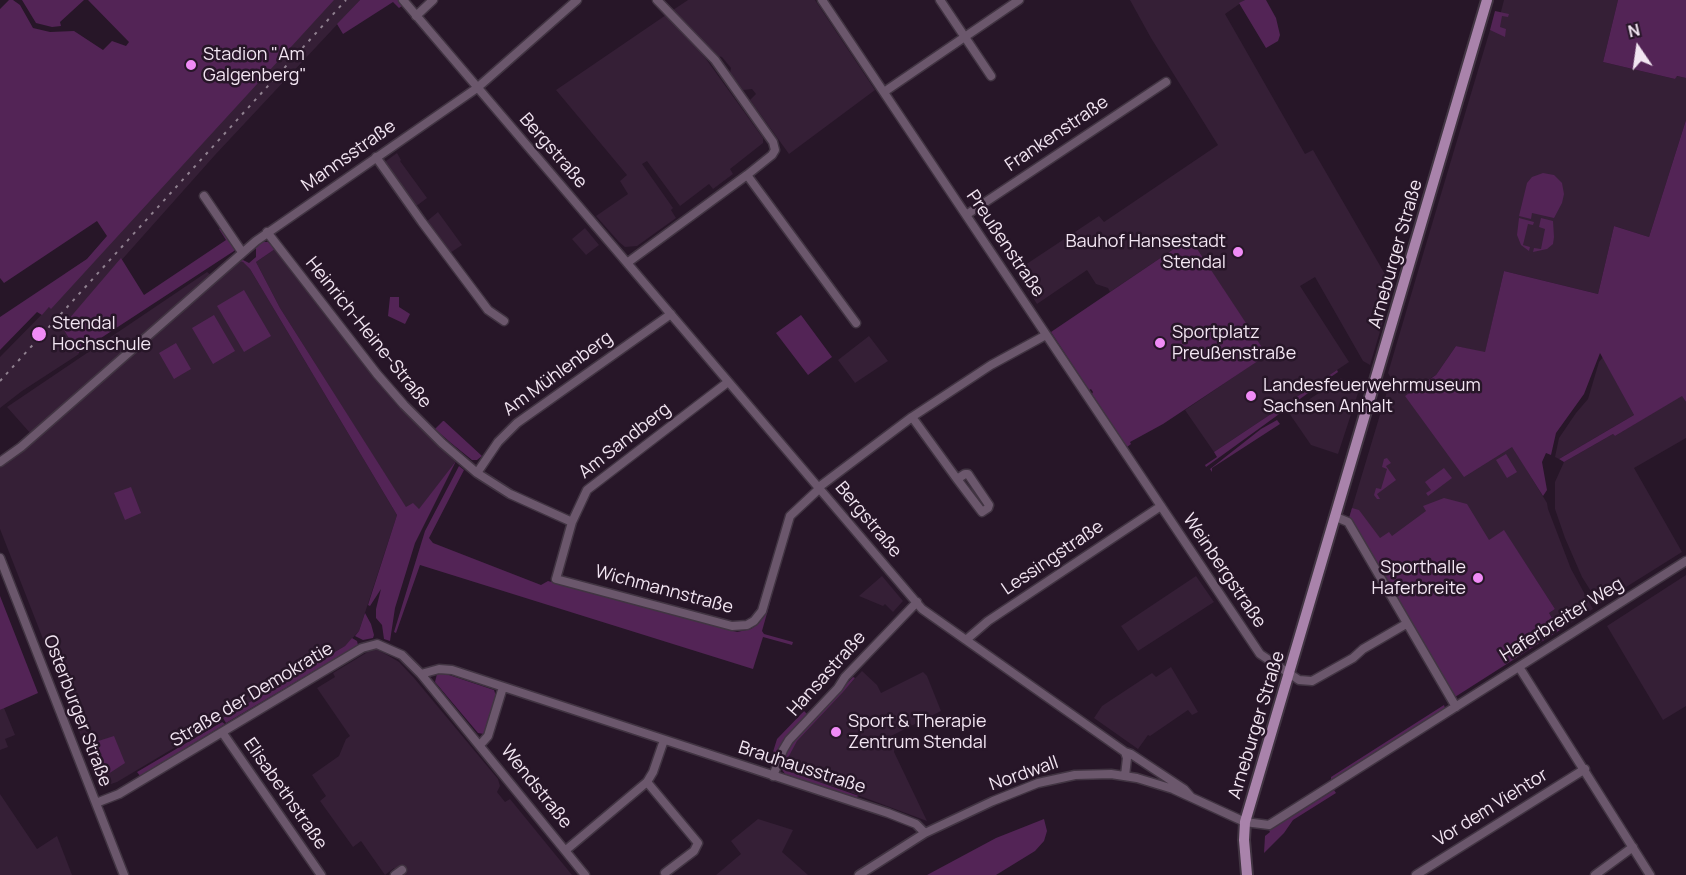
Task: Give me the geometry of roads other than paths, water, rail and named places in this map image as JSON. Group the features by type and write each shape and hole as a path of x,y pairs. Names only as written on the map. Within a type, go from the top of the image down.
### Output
{"main road":[{"name":"Arneburger Straße","path":"1247,875 1245,822 1487,0"}],"street":[{"name":"Bergstraße","path":"403,0 917,603 929,614 1125,752 1184,789 1191,797"},
{"path":"416,16 434,0"},
{"name":"Mannsstraße","path":"0,462 21,447 242,252 267,232 477,88 577,0"},
{"path":"627,263 747,175 775,150 773,142 715,60 657,0"},
{"name":"Preußenstraße","path":"822,0 1161,506"},
{"path":"940,0 991,76"},
{"path":"884,92 1019,0"},
{"name":"Frankenstraße","path":"966,215 1166,82"},
{"path":"376,157 488,310 504,321"},
{"path":"747,175 856,323"},
{"path":"204,196 242,252"},
{"name":"Heinrich-Heine-Straße","path":"267,232 394,394 442,443 477,473 510,494 572,522"},
{"name":"Am Mühlenberg","path":"477,473 502,437 527,414 671,314"},
{"path":"819,488 854,459 912,417 991,365 1046,335"},
{"name":"Am Sandberg","path":"556,579 572,522 584,494 592,485 728,382"},
{"path":"912,417 957,479"},
{"name":"Wichmannstraße","path":"556,579 732,626 747,625 754,621 762,611 790,516 819,488"},
{"name":"Lessingstraße","path":"966,640 988,621 1161,506"},
{"name":"Weinbergstraße","path":"1161,506 1257,650 1289,674"},
{"path":"1336,517 1348,522 1456,707"},
{"name":"Osterburger Straße","path":"0,558 124,875"},
{"name":"Haferbreiter Weg","path":"1245,822 1265,826 1274,822 1686,561"},
{"name":"Hansastraße","path":"774,776 789,740 838,688 845,676 917,603"},
{"path":"1289,674 1301,681 1312,681 1406,624"},
{"name":"Straße der Demokratie","path":"96,803 119,794 372,644 402,655 421,674"},
{"path":"1519,667 1650,875"},
{"name":"Brauhausstraße","path":"421,674 438,669 452,670 916,824 925,833"},
{"name":"Wendstraße","path":"421,674 585,875"},
{"name":"Wendstraße","path":"480,745 488,736 504,687"},
{"name":"Elisabethstraße","path":"222,732 321,875"},
{"path":"664,740 653,772 647,782 698,843 694,851 665,873"},
{"path":"1125,752 1127,758 1125,776"},
{"name":"Vor dem Viehtor","path":"1416,875 1585,769"},
{"name":"Nordwall","path":"859,875 925,833 1016,791 1038,783 1087,774 1125,776 1157,784 1245,822"},
{"name":"Wendstraße","path":"566,850 647,782"},
{"path":"1595,875 1633,847"}],"railway":[{"path":"0,381 346,0"}],"place":[{"name":"Stadion \"Am Galgenberg\"","path":"191,65"},
{"name":"Bauhof Hansestadt Stendal","path":"1238,252"},
{"name":"Stendal Hochschule","path":"39,334"},
{"name":"Sportplatz Preußenstraße","path":"1160,343"},
{"name":"Landesfeuerwehrmuseum Sachsen Anhalt","path":"1251,396"},
{"name":"Sporthalle Haferbreite","path":"1478,578"},
{"name":"Sport & Therapie Zentrum Stendal","path":"836,732"}]}
